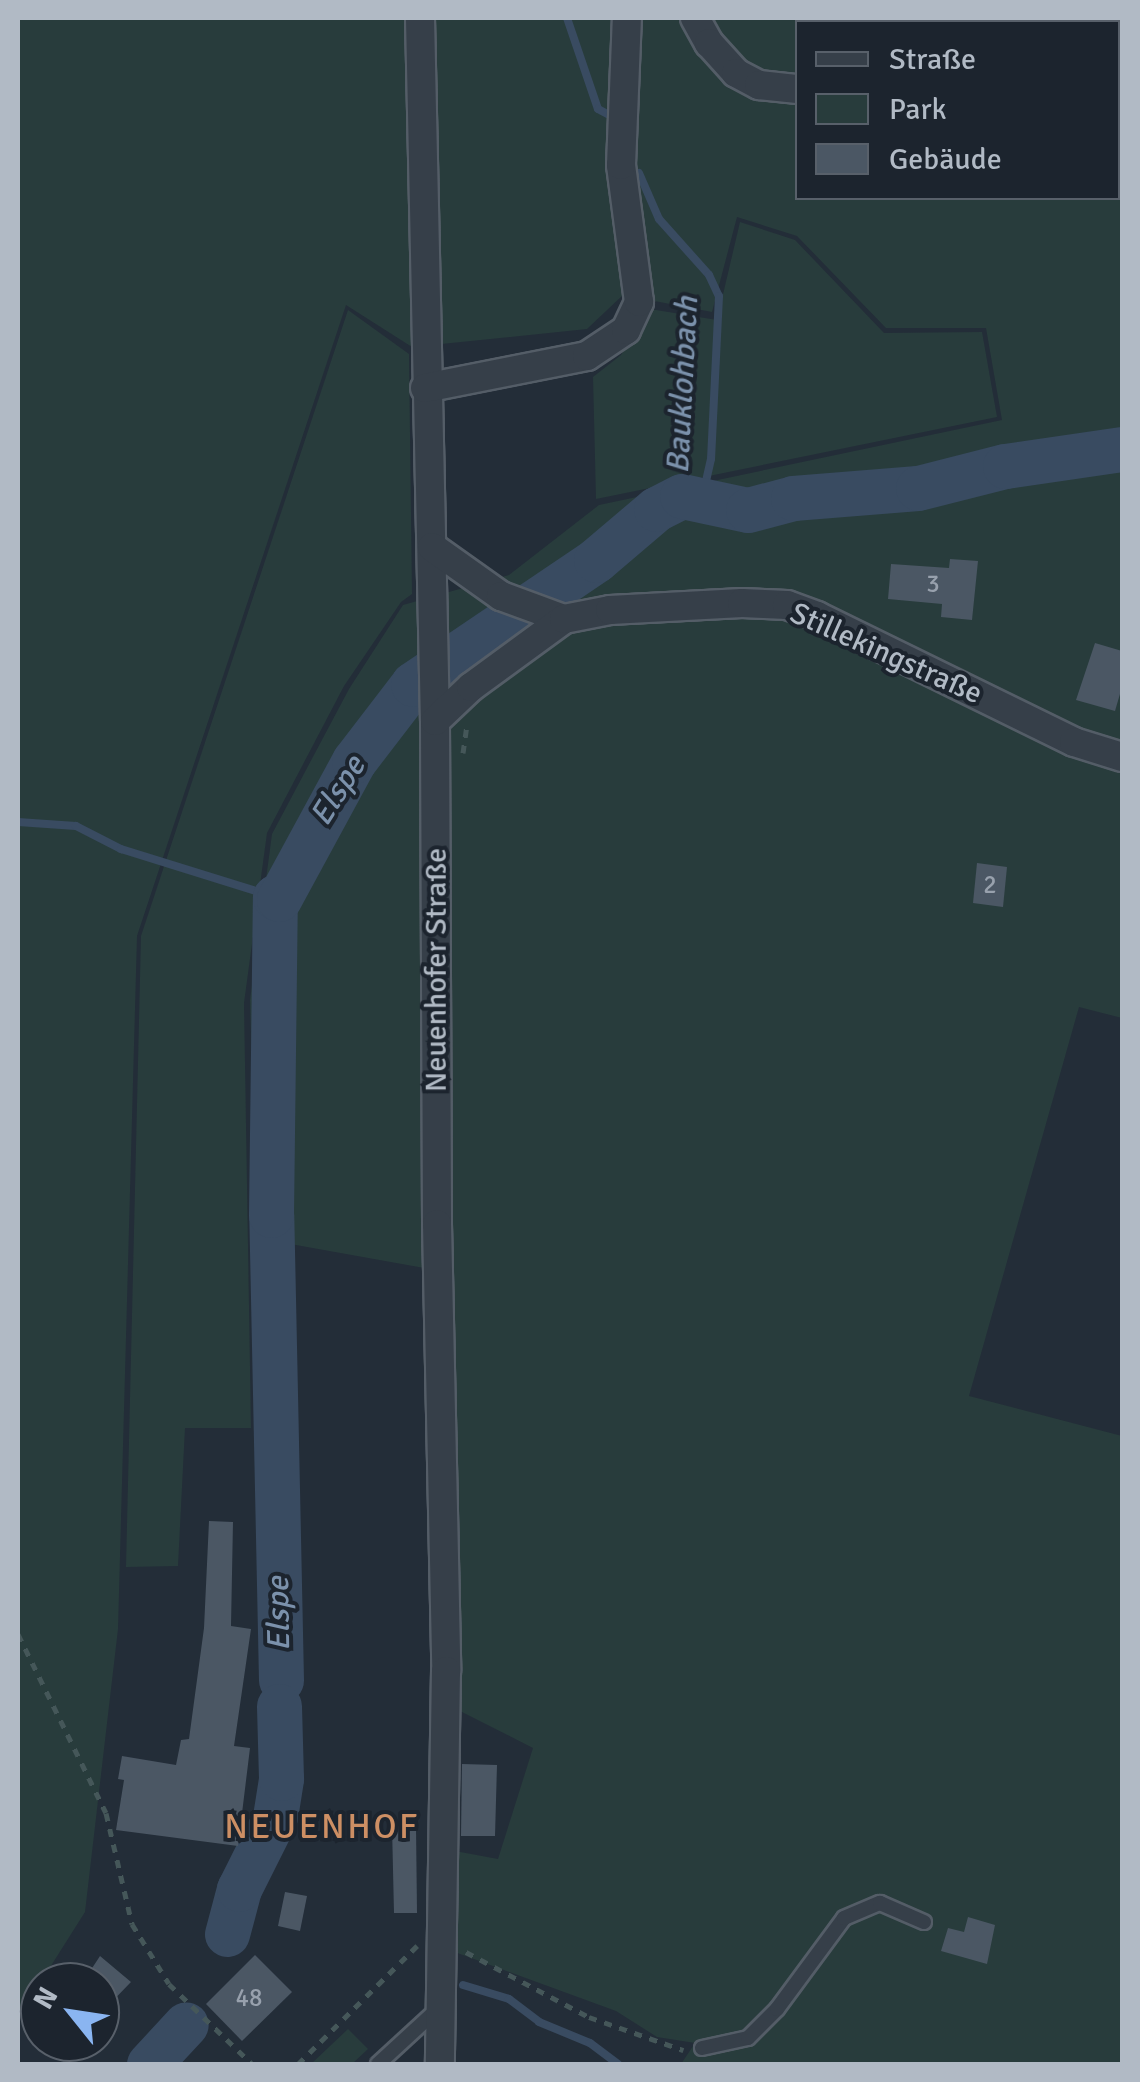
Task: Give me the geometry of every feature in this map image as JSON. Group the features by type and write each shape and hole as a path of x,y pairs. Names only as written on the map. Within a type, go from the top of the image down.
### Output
{"street":[{"name":"Neuenhofer Straße","path":"420,18 435,721 437,1224 446,1670 440,2064"},
{"path":"425,388 587,356 626,330 640,302 622,165 627,18"},
{"path":"695,18 708,43 736,73 759,85 795,90"},
{"path":"432,547 501,596 551,616"},
{"name":"Stillekingstraße","path":"435,721 551,616 742,603 787,605 1074,742 1122,756"}],"lane":[{"path":"702,2048 748,2038 777,2009 844,1918 880,1903 924,1922"},
{"path":"378,2064 442,2006"}],"path":[{"path":"18,1634 106,1813 132,1924 169,1984 252,2064"},
{"path":"298,2064 441,1931 588,2017 678,2050 702,2048"}],"green space":[{"path":"18,18 1122,18 1122,1018 1079,1007 969,1396 1122,1436 1122,2064 681,2064 695,2043 657,2037 616,2011 452,1951 455,1851 498,1859 533,1748 458,1710 452,1273 257,1238 250,1000 272,834 349,689 403,605 509,575 599,505 1002,420 986,328 886,328 797,236 737,217 712,312 623,295 587,329 412,347 346,305 137,936 118,1629 85,1912 53,1962 20,1962 18,2018"},
{"path":"740,222 795,240 884,333 982,332 997,417 596,499 593,377 621,355 650,309 717,320"},
{"path":"348,310 409,354 412,594 401,602 344,686 267,833 244,1003 251,1428 185,1428 178,1566 126,1567 141,936"},
{"path":"348,2029 368,2049 352,2064 311,2064"}],"building":[{"path":"950,559 978,561 972,620 941,617 942,604 888,599 891,564 949,568"},
{"path":"1095,643 1122,651 1122,687 1115,711 1076,700"},
{"path":"977,863 1007,867 1003,907 973,903"},
{"path":"209,1521 233,1522 231,1626 251,1629 234,1746 250,1748 238,1846 116,1830 124,1780 118,1779 122,1756 176,1765 181,1740 189,1739 204,1628"},
{"path":"462,1764 497,1765 495,1836 461,1836"},
{"path":"392,1826 416,1826 417,1913 394,1913"},
{"path":"285,1892 307,1896 300,1931 278,1926"},
{"path":"968,1917 995,1925 987,1964 941,1951 948,1928 964,1932"},
{"path":"255,1955 292,1992 242,2041 206,2004"},
{"path":"120,1973 131,1982 120,1993"}],"waterway":[{"name":"Bauklohbach","path":"567,18 598,109 613,117"},
{"name":"Bauklohbach","path":"639,173 659,219 709,275 719,296 711,459 701,503"},
{"name":"Elspe","path":"281,1680 271,1215 275,897 279,899 354,761 413,684 596,560 656,509 682,496 748,510 793,498 918,488 1005,466 1122,449"},
{"path":"18,822 76,826 121,849 275,897"},
{"name":"Elspe","path":"227,1934 239,1889 275,1817 281,1778 279,1706"},
{"path":"463,1985 509,1999 539,2022 590,2043 618,2064"},
{"name":"Elspe","path":"149,2064 186,2024"}],"district":[{"name":"NEUENHOF","path":"322,1827"}]}
